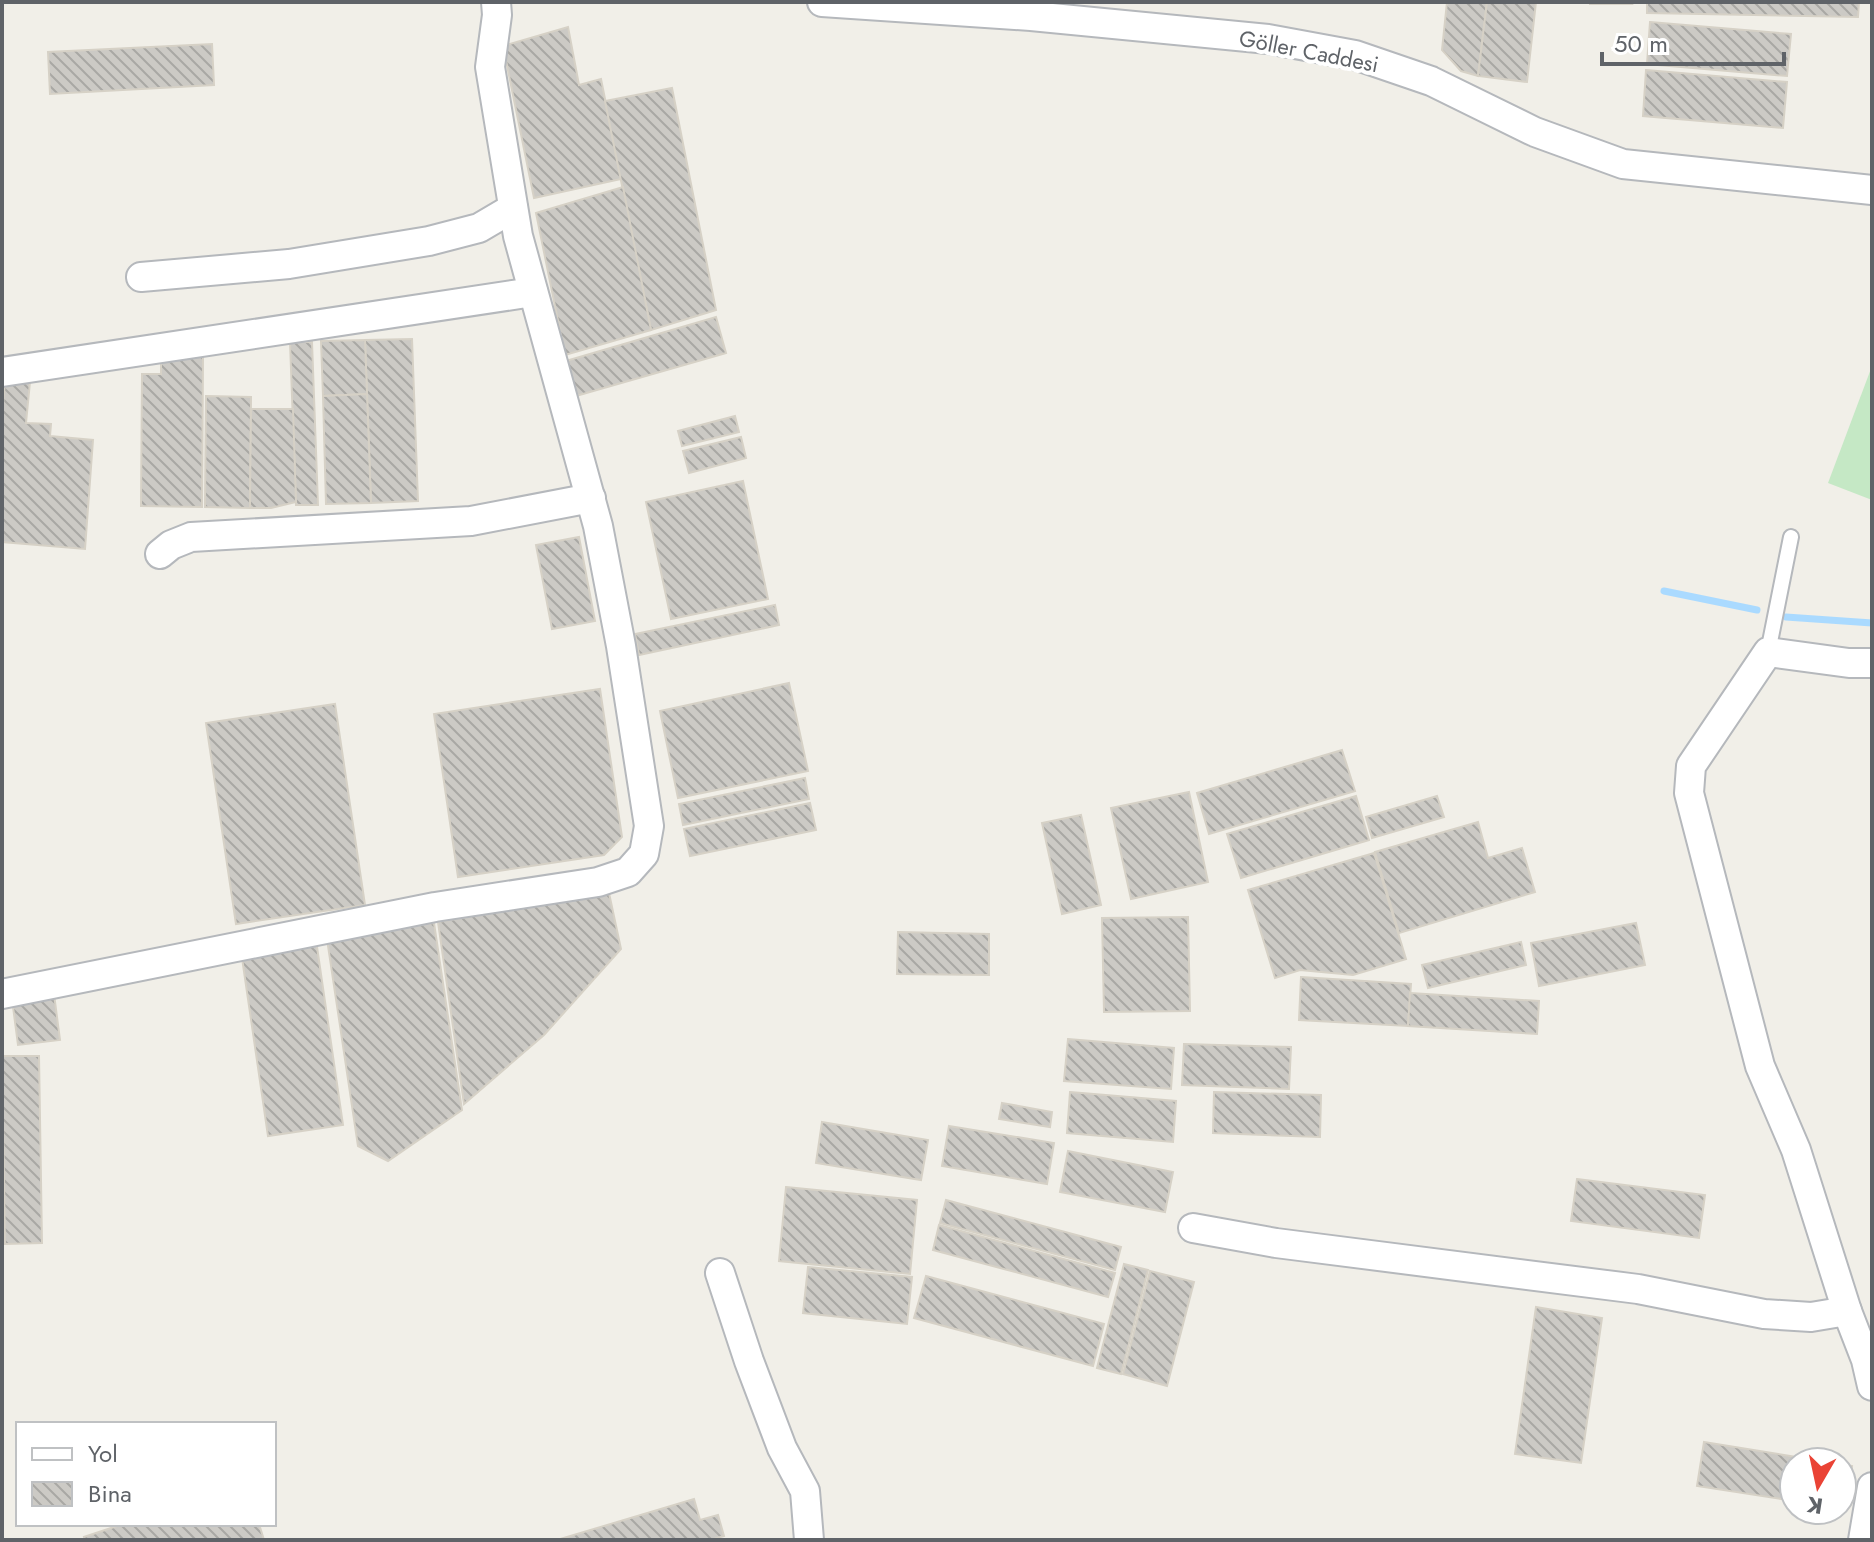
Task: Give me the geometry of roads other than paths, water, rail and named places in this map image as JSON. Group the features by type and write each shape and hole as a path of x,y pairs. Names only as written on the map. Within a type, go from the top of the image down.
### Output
{"street":[{"path":"2,994 435,907 598,882 628,872 644,854 649,826 621,646 598,526 518,236 513,208 490,67 496,2"},
{"name":"Göller Caddesi","path":"822,2 1031,16 1268,39 1355,55 1431,81 1535,132 1623,164 1872,190"},
{"path":"141,277 289,264 429,241 479,228 513,208"},
{"path":"2,372 533,292"},
{"path":"160,554 171,545 191,537 471,521 591,498"},
{"path":"1872,663 1768,652 1691,766 1689,793 1760,1066 1796,1150 1872,1386"},
{"path":"1193,1228 1276,1243 1638,1289 1764,1314 1811,1317 1847,1311"},
{"path":"720,1273 782,1448 805,1491 809,1540"},
{"path":"1863,1540 1872,1487"}],"lane":[{"path":"1768,652 1791,537"}],"waterway":[{"path":"1664,591 1757,610"},
{"path":"1786,617 1872,623"}]}
